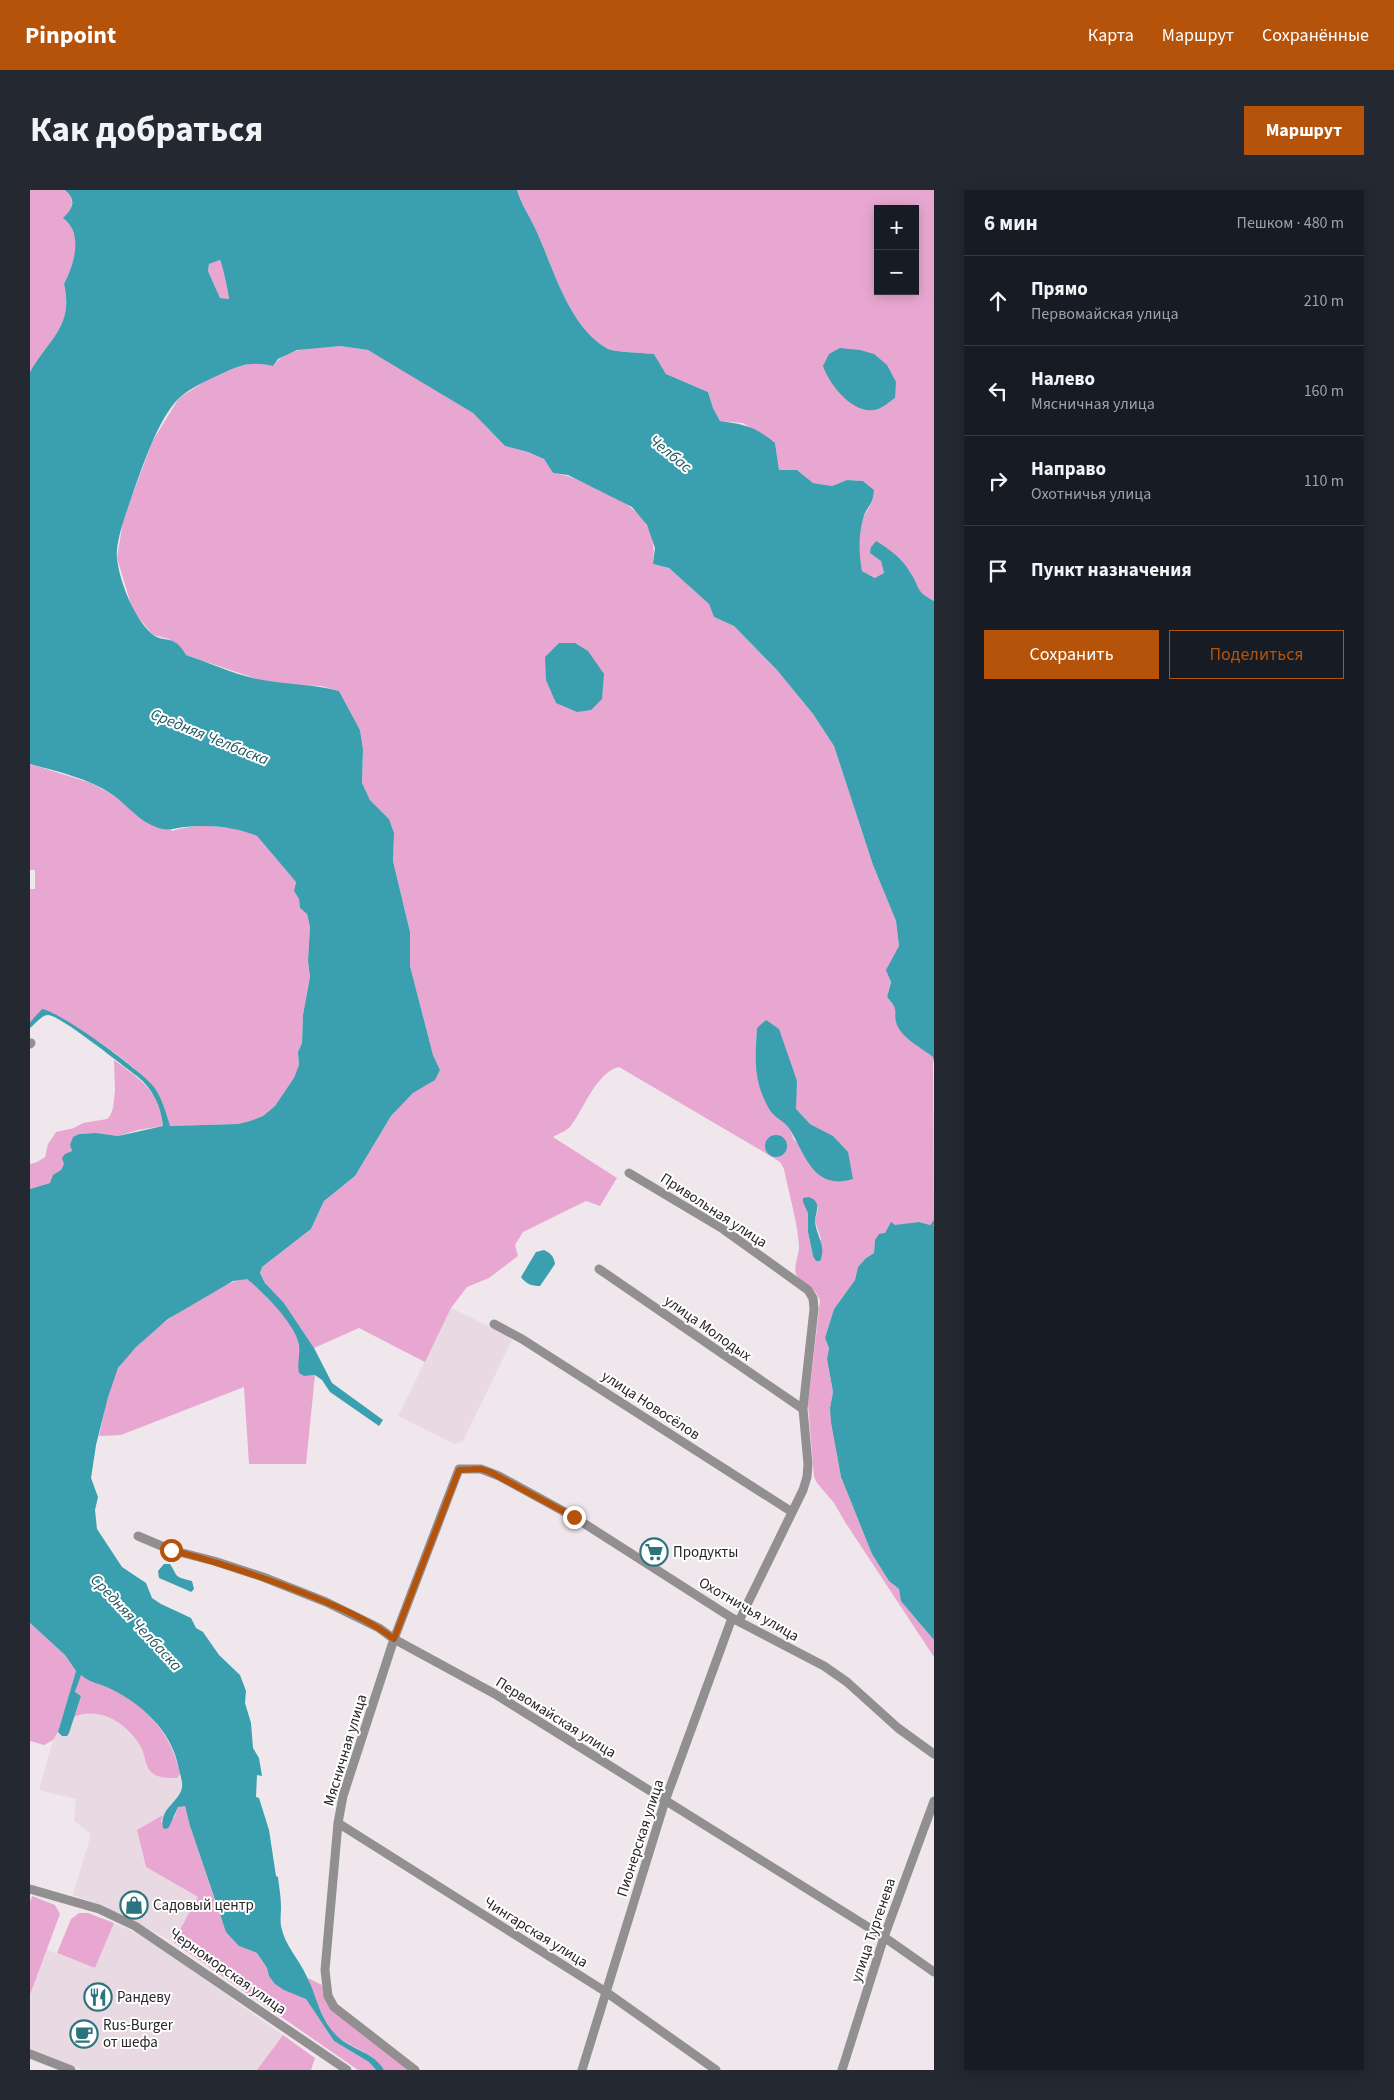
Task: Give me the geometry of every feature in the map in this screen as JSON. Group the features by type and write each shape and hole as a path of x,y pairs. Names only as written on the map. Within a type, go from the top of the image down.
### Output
{"street":[{"name":"Привольная улица","path":"629,1173 723,1229 808,1290"},
{"name":"улица Молодых","path":"599,1269 803,1409"},
{"name":"Пионерская улица","path":"582,2070 665,1801 736,1620 803,1490 807,1477 803,1409 814,1304 808,1290"},
{"name":"улица Новосёлов","path":"494,1324 522,1339 792,1512"},
{"name":"Охотничья улица","path":"459,1470 481,1469 499,1476 574,1517 736,1620 824,1666 847,1682 898,1728 934,1754"},
{"name":"Мясничная улица","path":"415,2070 334,2007 328,1996 326,1970 338,1824 343,1796 394,1639 459,1470"},
{"name":"Первомайская улица","path":"138,1536 171,1550 222,1564 317,1598 379,1628 394,1639 495,1694 884,1937 934,1972"},
{"name":"улица Тургенева","path":"842,2070 884,1937 934,1801"},
{"name":"Чингарская улица","path":"338,1824 606,1992 716,2070"},
{"name":"Черноморская улица","path":"30,1889 99,1909 135,1926 347,2070"},
{"path":"30,2054 71,2070"}],"shaded area":[{"path":"30,190 65,190 69,195 72,202 70,218 76,250 64,284 66,311 63,322 30,372"},
{"path":"517,190 934,190 934,601 921,594 910,572 876,541 871,547 881,561 884,573 876,578 862,571 859,550 861,522 872,501 874,490 863,481 847,480 832,486 813,483 797,470 779,470 775,443 743,423 720,421 708,392 666,374 654,354 611,350 594,339 572,311"},
{"path":"220,260 229,299 220,298 208,271 209,264"},
{"path":"340,346 368,350 473,413 505,446 528,452 544,459 553,473 585,483 609,494 631,508 647,525 652,536 654,549 653,564 669,568 709,604 714,617 734,626 777,670 813,714 834,746 873,865 896,921 899,946 887,997 896,1006 897,1025 933,1057 934,1226 919,1222 889,1227 885,1233 875,1240 874,1253 866,1258 858,1267 855,1280 834,1309 825,1338 829,1348 827,1359 833,1392 830,1408 841,1477 872,1554 889,1581 899,1589 902,1601 934,1640 934,1657 834,1503 814,1477 808,1405 820,1301 816,1292 800,1279 796,1273 799,1248 798,1236 784,1169 780,1162 619,1067 603,1076 570,1127 553,1137 617,1178 600,1206 586,1201 523,1232 515,1245 518,1256 489,1278 467,1287 451,1308 425,1362 359,1328 314,1348 284,1303 265,1283 260,1273 262,1267 311,1229 324,1201 355,1176 391,1116 413,1093 434,1080 440,1070 433,1055 410,966 410,932 393,861 394,833 389,819 370,800 362,783 363,749 360,730 339,691 321,686 291,685 260,680 186,655 169,639 153,635 133,611 117,558 123,521 152,442 179,398 204,382 234,368 256,362 273,366 279,359 294,351","holes":["757,1028 797,1081 795,1109 810,1124 833,1136 847,1152 853,1179 794,1140 789,1127 759,1085 756,1053","818,1207 815,1221 821,1239 813,1256 808,1232 808,1213"]},
{"path":"30,764 91,783 113,795 144,820 173,831 182,828 215,826 257,836 296,882 294,891 299,899 300,908 307,914 310,927 308,961 310,977 303,1015 302,1043 298,1052 299,1065 295,1078 275,1106 263,1116 238,1124 169,1126 159,1097 138,1071 123,1059 89,1036 42,1009 30,1022 30,889 35,889 35,870 30,870"},
{"path":"114,1060 140,1080 153,1095 158,1104 163,1126 138,1130 118,1136 96,1133 79,1134 73,1138 70,1145 72,1151 61,1170 50,1183 30,1189 30,1164 45,1157 48,1144 56,1132 74,1128 83,1123 107,1119 110,1116 115,1091"},
{"path":"246,1278 269,1299 290,1324 298,1342 299,1365 304,1376 315,1375 306,1464 249,1464 244,1387 121,1435 99,1436 112,1382 119,1367 129,1354 159,1327 196,1301 231,1283"},
{"path":"451,1308 513,1338 463,1441 454,1444 398,1416"},
{"path":"30,1623 65,1655 76,1671 58,1732 53,1740 44,1745 30,1741"},
{"path":"80,1674 88,1680 108,1687 125,1696 147,1714 171,1747 180,1774 177,1778 159,1777 153,1774 147,1767 142,1750 136,1739 113,1719 94,1714 74,1717 81,1696 75,1693"},
{"path":"90,1713 100,1714 116,1721 133,1733 143,1749 150,1771 176,1778 180,1774 182,1789 163,1815 137,1830 146,1867 198,1897 173,1942 119,1913 73,1895 91,1834 74,1821 76,1799 39,1790 53,1740 58,1732 62,1736 69,1733 74,1717"},
{"path":"185,1806 222,1921 239,1946 257,1953 267,1968 269,1976 306,1999 334,2041 369,2062 376,2070 358,2070 173,1942 198,1897 146,1867 137,1830 163,1815 161,1822 174,1818 178,1807"},
{"path":"32,1896 55,1905 60,1914 30,1995 30,1902"},
{"path":"79,1913 88,1913 114,1923 95,1968 57,1953 71,1919"},
{"path":"114,1923 145,1937 283,2035 257,2070 82,2070 30,2049 30,1996 47,1950 95,1968"},
{"path":"308,1978 322,1985 325,1996 411,2070 384,2070 370,2055 340,2039 328,2027 316,2003"},
{"path":"283,2035 315,2058 311,2070 257,2070"}],"water":[{"path":"65,190 517,190 563,294 582,326 594,339 611,350 654,354 666,374 708,392 720,421 749,427 762,433 775,443 779,470 797,470 813,483 832,486 847,480 863,481 874,490 872,500 864,515 860,532 862,571 875,578 884,573 881,561 870,553 871,547 876,541 899,558 907,567 921,592 934,601 934,1063 933,1057 908,1039 900,1030 897,1025 894,1006 887,997 891,982 886,970 899,946 896,921 873,865 834,746 813,714 777,670 734,626 714,617 709,604 669,568 653,564 655,548 647,525 632,507 568,475 553,473 544,459 528,452 505,446 473,413 368,350 340,346 297,350 278,359 273,366 251,364 239,366 183,394 164,418 141,469 122,526 117,559 121,579 129,599 145,627 156,637 173,641 182,648 186,655 234,672 263,680 339,691 360,730 363,749 362,783 370,800 389,819 394,833 393,861 410,932 410,966 433,1055 440,1070 435,1080 413,1093 391,1116 355,1176 324,1201 311,1229 262,1267 260,1273 265,1283 284,1303 314,1348 332,1383 383,1420 379,1426 330,1392 322,1380 315,1375 304,1376 299,1373 299,1346 292,1328 270,1300 247,1279 233,1281 168,1319 136,1347 118,1368 108,1397 96,1445 91,1478 98,1497 95,1510 97,1529 122,1567 146,1583 152,1598 191,1618 196,1628 203,1632 219,1655 240,1675 246,1691 245,1703 251,1723 253,1748 259,1758 262,1776 257,1775 256,1797 259,1798 269,1830 276,1876 278,1877 283,1933 304,1970 323,2016 332,2030 338,2037 375,2059 384,2070 376,2070 369,2062 334,2041 306,1999 275,1984 257,1953 239,1946 226,1932 185,1806 178,1807 169,1827 163,1828 166,1811 180,1793 182,1782 169,1741 153,1720 134,1702 81,1675 75,1692 81,1696 69,1733 67,1736 62,1736 58,1732 76,1671 65,1655 30,1623 30,1189 50,1183 53,1175 61,1170 64,1164 62,1158 65,1154 72,1151 70,1145 73,1137 79,1134 96,1133 118,1136 163,1126 152,1092 137,1076 55,1017 46,1015 30,1028 30,1022 42,1009 66,1020 118,1056 147,1079 157,1091 170,1126 238,1124 263,1116 275,1106 294,1078 299,1065 298,1052 302,1043 303,1015 310,977 308,961 310,927 307,914 300,908 299,899 294,891 296,882 257,836 241,830 213,826 168,829 156,827 139,817 113,795 94,784 30,764 30,372 58,331 66,311 64,284 74,259 75,249 73,232 63,218 70,211 72,204 69,194","holes":["220,260 227,285 229,299 220,298 208,271 209,264"]},
{"path":"840,348 860,350 874,354 887,365 896,382 895,398 878,409 869,410 852,404 844,398 831,382 823,366 829,354"},
{"path":"559,643 575,643 588,651 604,674 602,699 591,710 577,712 556,703 546,680 545,657"},
{"path":"766,1020 779,1029 797,1081 796,1109 810,1124 833,1136 848,1152 853,1179 829,1180 820,1175 806,1159 789,1128 768,1107 757,1078 756,1064 757,1028"},
{"path":"776,1135 784,1138 787,1146 784,1154 776,1157 768,1154 765,1146 768,1138"},
{"path":"809,1197 817,1205 815,1221 822,1246 820,1261 816,1261 813,1256 808,1232 808,1213 803,1198"},
{"path":"891,1222 895,1225 919,1222 934,1226 934,1640 901,1601 899,1589 889,1581 872,1554 841,1477 831,1422 830,1408 833,1392 827,1359 829,1348 825,1338 834,1309 855,1280 858,1267 866,1258 874,1253 875,1240 879,1234 885,1233"},
{"path":"544,1250 549,1252 555,1264 540,1286 534,1286 521,1277 536,1252"},
{"path":"164,1564 170,1564 179,1577 192,1581 194,1589 191,1592 159,1578 158,1571"}],"place":[{"name":"Продукты","path":"654,1552"},
{"name":"Садовый центр","path":"134,1905"},
{"name":"Рандеву","path":"98,1997"},
{"name":"Rus-Burger от шефа","path":"84,2034"}],"route":[{"path":"171,1550 214,1561 263,1577 326,1602 379,1628 394,1639 459,1470 481,1469 490,1472 574,1517"}],"water label":[{"name":"Челбас","path":"671,453"},
{"name":"Средняя Челбаска","path":"210,736"},
{"name":"Средняя Челбаска","path":"137,1622"}]}
